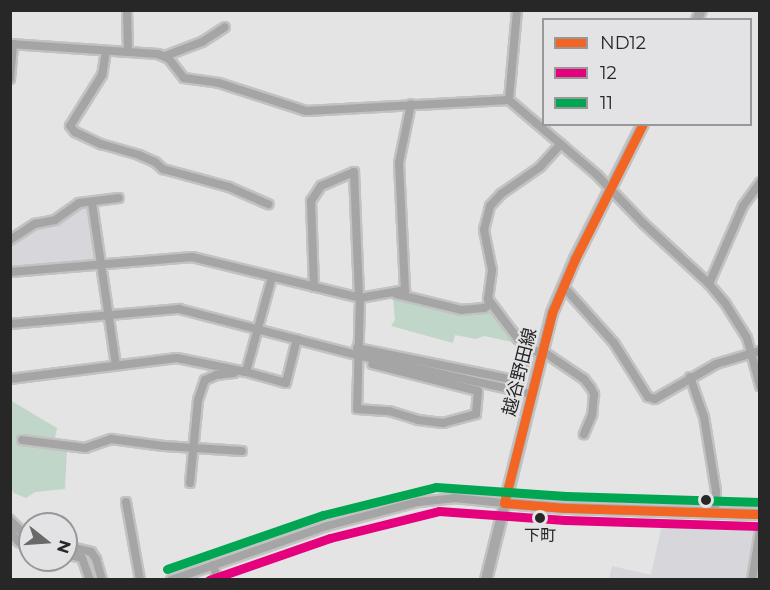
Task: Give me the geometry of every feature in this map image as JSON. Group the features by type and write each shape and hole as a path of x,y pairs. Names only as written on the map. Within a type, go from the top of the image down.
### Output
{"main road":[{"name":"越谷野田線","path":"486,579 541,352 563,286 642,126"},
{"path":"504,503 565,508 759,514"}],"street":[{"path":"128,10 128,51"},
{"path":"509,100 517,10"},
{"path":"10,79 12,44 128,51 165,56 202,42 225,27"},
{"path":"106,51 102,75 70,126 75,132 101,144 147,158 163,170 229,186 268,204"},
{"path":"165,56 184,78 219,83 296,109 509,100 561,144 709,284 739,324 756,352 759,386"},
{"path":"10,272 192,257 359,298 405,290 399,163 411,105"},
{"path":"561,144 540,167 501,194 486,215 484,239 492,267 488,293 491,304 518,339 584,379 591,388 594,394 592,415 584,434"},
{"path":"314,287 311,201 321,186 354,172 359,298 357,354 357,409 389,411 418,420 443,423 476,414 478,391 357,354"},
{"path":"709,284 740,213 759,183"},
{"path":"10,240 35,224 55,220 79,204 119,198"},
{"path":"92,203 116,365"},
{"path":"243,371 272,277"},
{"path":"563,286 614,343 648,397 655,399 716,364 756,352"},
{"path":"392,293 461,310 484,308 491,304"},
{"path":"10,324 179,309 357,354 531,394"},
{"path":"10,379 177,358 243,371 286,383 297,339"},
{"path":"357,354 519,381 525,358"},
{"path":"190,483 198,400 205,380 216,375 243,371"},
{"path":"690,377 704,417 716,491 716,513"},
{"path":"22,440 85,448 111,439 242,451"},
{"path":"171,579 327,526 418,502 453,498 504,503"},
{"path":"126,502 140,579"},
{"path":"752,579 759,530"},
{"path":"78,549 91,552 96,559 102,579"},
{"path":"78,557 82,558 90,579"},
{"path":"213,565 218,579"}],"shaded area":[{"path":"79,206 89,206 95,261 11,266 11,242 36,226"},
{"path":"663,520 752,522 756,527 746,579 609,579 612,566 651,575"}],"green space":[{"path":"393,297 421,303 491,310 513,339 512,342 484,336 476,339 455,335 453,343 391,326 395,320"},
{"path":"10,400 57,428 53,448 67,450 65,489 35,492 26,498 14,493 10,487"}],"transit line":[{"name":"ND12","path":"504,503 552,313 575,259 642,126"},
{"name":"11","path":"167,569 323,515 436,487 566,496 760,502"},
{"name":"ND12","path":"504,503 565,508 760,514"},
{"name":"12","path":"209,580 330,538 439,511 565,520 760,526"}],"place":[{"name":"下町","path":"540,518"}]}
